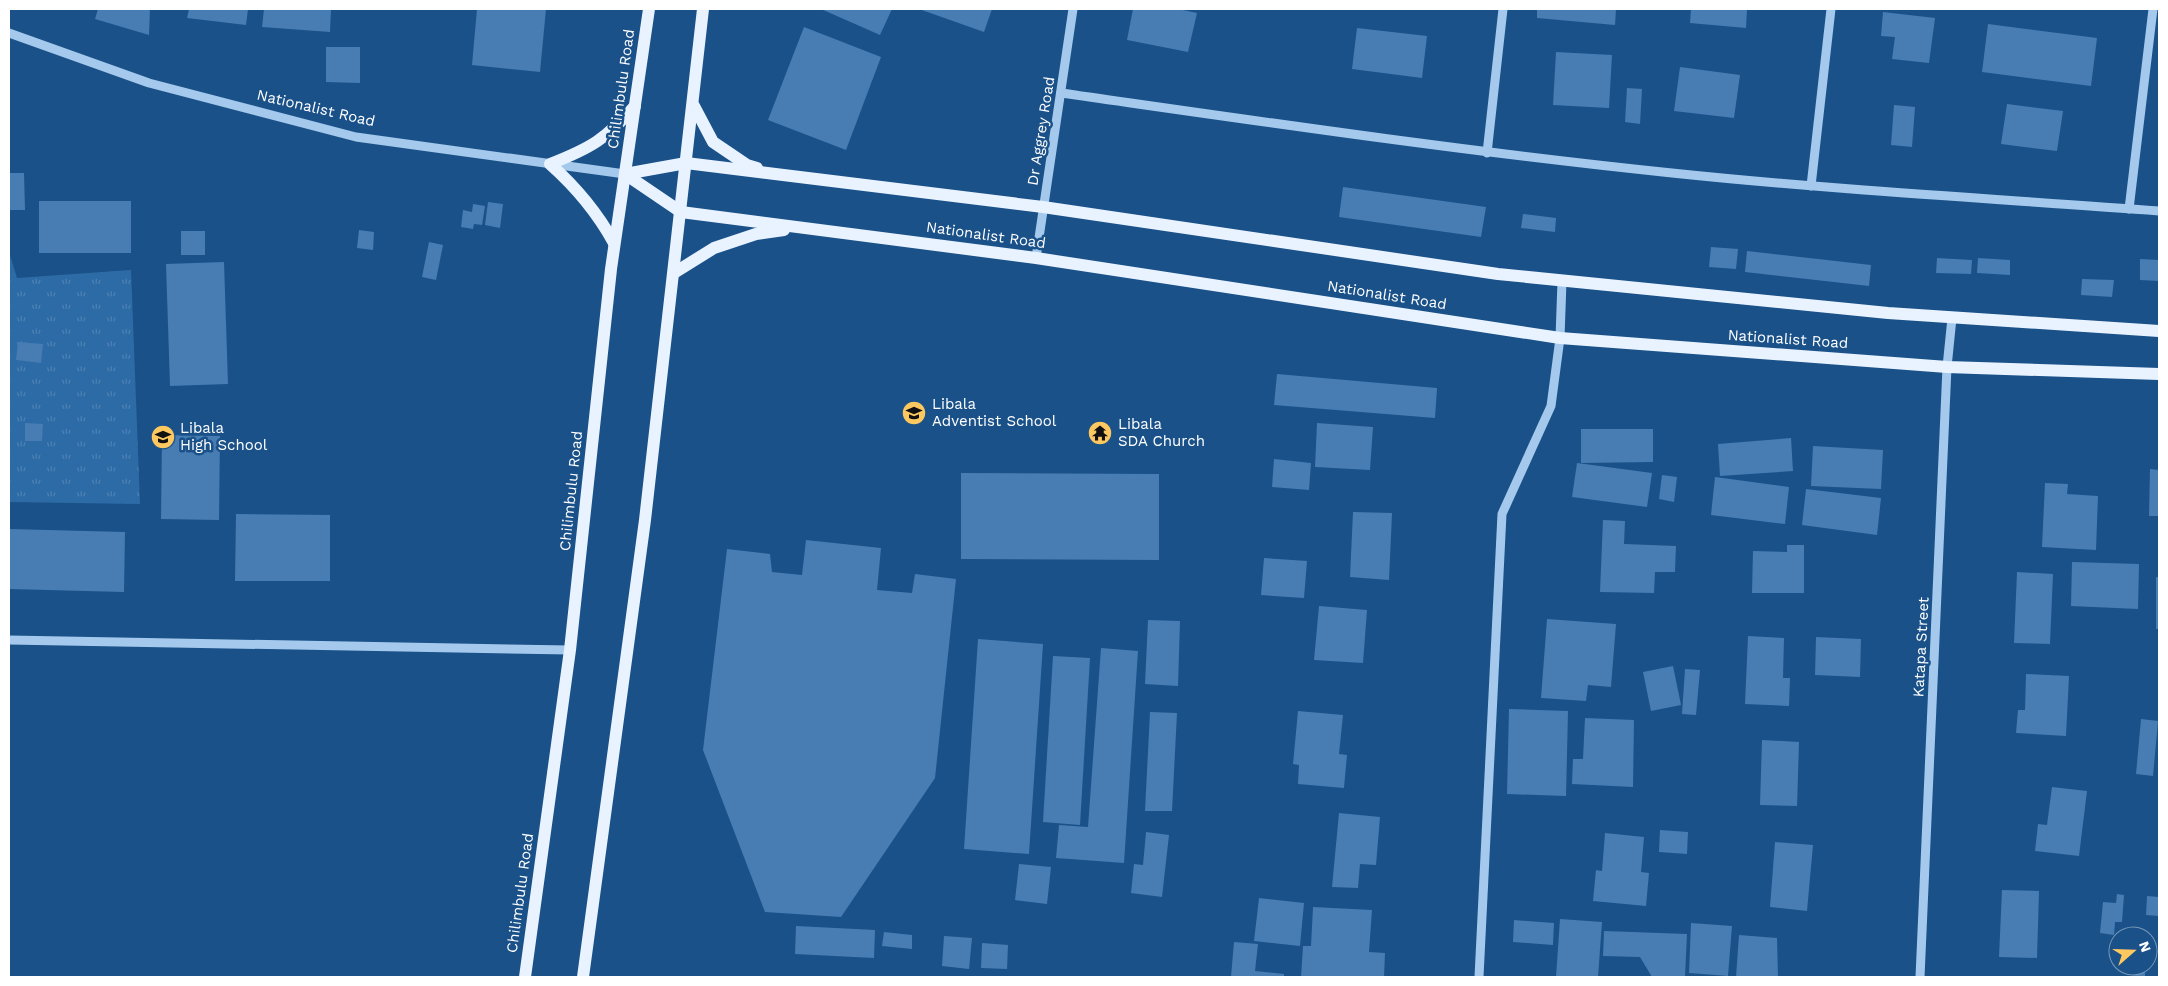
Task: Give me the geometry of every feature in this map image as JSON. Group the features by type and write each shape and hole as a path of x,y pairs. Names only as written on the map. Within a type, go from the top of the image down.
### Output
{"main road":[{"name":"Chilimbulu Road","path":"525,977 570,650 614,244 649,9"},
{"path":"583,977 645,520 694,106 703,9"},
{"path":"614,244 598,214 576,187 550,164 583,151 612,132 635,106"},
{"path":"694,106 713,142 747,165 787,176"},
{"name":"Nationalist Road","path":"625,174 686,164 1043,207 1488,272 1562,281 1952,318 2159,330"},
{"name":"Nationalist Road","path":"625,174 681,212 1036,258 1560,338 1947,367 2159,374"},
{"path":"674,273 714,248 756,234 802,227"}],"street":[{"name":"Dr Aggrey Road","path":"1036,258 1073,9"},
{"path":"1487,153 1503,9"},
{"path":"1811,186 1831,9"},
{"path":"2129,209 2154,9"},
{"name":"Nationalist Road","path":"9,33 149,83 356,136 625,174"},
{"path":"1061,93 1487,153 1811,186 2159,211"},
{"path":"1479,977 1502,514 1552,406 1560,338 1562,281"},
{"name":"Katapa Street","path":"1920,977 1947,367 1952,318"},
{"path":"9,640 570,650"}],"green space":[{"path":"9,252 17,278 131,270 140,504 9,502"}],"building":[{"path":"98,9 150,9 149,35 95,19"},
{"path":"189,9 248,9 246,25 187,18"},
{"path":"264,9 331,9 330,32 262,27"},
{"path":"477,9 546,9 540,72 472,65"},
{"path":"821,9 892,9 880,35"},
{"path":"919,9 992,9 984,32"},
{"path":"1133,9 1178,9 1197,13 1188,52 1127,40"},
{"path":"1537,9 1616,9 1615,25 1537,18"},
{"path":"1691,9 1747,9 1746,28 1690,23"},
{"path":"1883,12 1935,18 1929,63 1892,59 1895,37 1881,36"},
{"path":"1988,24 2097,38 2091,86 1982,72"},
{"path":"804,27 881,57 846,150 768,120"},
{"path":"1357,28 1427,36 1422,78 1352,69"},
{"path":"326,47 360,47 360,83 326,82"},
{"path":"1556,52 1612,55 1609,108 1553,105"},
{"path":"1680,67 1740,75 1734,118 1674,111"},
{"path":"1627,88 1642,89 1640,124 1625,122"},
{"path":"2007,104 2063,111 2057,151 2001,144"},
{"path":"1894,105 1915,107 1912,147 1891,145"},
{"path":"9,173 24,173 25,210 9,210"},
{"path":"1343,187 1486,207 1481,237 1339,217"},
{"path":"39,201 131,201 131,253 39,253"},
{"path":"488,202 503,204 500,228 485,225"},
{"path":"473,204 485,206 482,225 474,224 473,229 461,227 463,210 472,212"},
{"path":"1523,214 1556,218 1555,232 1521,228"},
{"path":"359,230 374,232 373,250 357,248"},
{"path":"181,231 205,231 205,255 181,255"},
{"path":"429,242 443,245 436,280 422,277"},
{"path":"1711,247 1738,249 1736,269 1709,267"},
{"path":"1747,251 1871,265 1869,286 1745,272"},
{"path":"1937,258 1972,260 1971,274 1936,273"},
{"path":"1978,258 2010,260 2010,275 1977,273"},
{"path":"2140,259 2159,260 2159,281 2140,280"},
{"path":"224,262 228,384 170,386 166,264"},
{"path":"2082,279 2114,280 2112,297 2081,295"},
{"path":"18,342 43,344 41,363 16,360"},
{"path":"1277,374 1437,388 1435,418 1274,405"},
{"path":"25,423 43,424 42,441 25,441"},
{"path":"1317,423 1373,427 1370,470 1315,467"},
{"path":"1581,429 1653,429 1653,462 1581,463"},
{"path":"162,435 220,436 219,520 161,519"},
{"path":"1791,438 1793,471 1720,476 1718,444"},
{"path":"1813,446 1883,450 1881,489 1811,486"},
{"path":"1274,459 1311,463 1309,490 1272,487"},
{"path":"1577,463 1652,473 1647,507 1572,497"},
{"path":"2150,469 2159,470 2159,516 2149,516"},
{"path":"961,473 1159,474 1159,560 961,559"},
{"path":"1662,475 1677,477 1674,502 1659,499"},
{"path":"1715,477 1789,487 1785,524 1711,515"},
{"path":"2045,483 2068,484 2067,494 2098,496 2096,550 2042,547"},
{"path":"1806,489 1881,498 1877,535 1802,525"},
{"path":"1353,512 1392,513 1389,580 1350,577"},
{"path":"236,514 330,515 330,581 235,581"},
{"path":"1603,520 1625,521 1624,544 1676,546 1675,572 1655,572 1654,593 1600,592"},
{"path":"9,529 125,532 124,592 9,589"},
{"path":"806,540 881,548 877,590 912,593 915,574 956,579 935,778 841,917 765,912 703,750 727,549 770,554 772,572 802,575"},
{"path":"1787,545 1804,545 1804,593 1752,593 1753,551 1787,552"},
{"path":"1264,558 1307,561 1304,598 1261,595"},
{"path":"2072,562 2139,564 2138,609 2071,606"},
{"path":"2017,572 2053,574 2050,644 2014,643"},
{"path":"2156,577 2159,577 2159,629 2156,629"},
{"path":"1319,606 1367,610 1363,663 1314,660"},
{"path":"1547,619 1616,624 1611,687 1588,685 1586,701 1541,698"},
{"path":"1148,620 1180,621 1178,686 1145,684"},
{"path":"1748,636 1784,638 1783,678 1790,678 1789,706 1745,704"},
{"path":"1816,637 1861,639 1860,677 1815,675"},
{"path":"978,639 1043,644 1029,854 964,849"},
{"path":"1101,648 1138,651 1124,863 1056,858 1059,825 1088,827"},
{"path":"1053,656 1090,658 1080,825 1043,822"},
{"path":"1673,666 1681,705 1651,711 1643,672"},
{"path":"1685,669 1700,670 1696,715 1682,714"},
{"path":"2026,674 2069,676 2066,736 2016,733 2018,710 2025,710"},
{"path":"1509,709 1568,711 1566,796 1507,794"},
{"path":"1298,711 1343,715 1339,754 1347,755 1344,788 1298,784 1299,765 1293,764"},
{"path":"1150,712 1177,713 1172,811 1145,811"},
{"path":"1585,718 1634,720 1633,787 1572,784 1573,759 1583,759"},
{"path":"2141,719 2158,721 2153,776 2136,774"},
{"path":"1762,740 1799,742 1797,806 1760,805"},
{"path":"2052,787 2087,791 2079,856 2035,851 2038,824 2047,825"},
{"path":"1339,813 1380,817 1376,865 1360,864 1358,888 1332,887"},
{"path":"1660,830 1688,832 1687,854 1659,852"},
{"path":"1146,832 1169,835 1162,897 1131,893 1134,864 1143,865"},
{"path":"1605,833 1644,837 1641,872 1649,873 1646,906 1593,901 1596,870 1602,871"},
{"path":"1775,842 1813,845 1807,911 1770,907"},
{"path":"1019,864 1051,867 1047,904 1015,900"},
{"path":"2002,890 2039,891 2037,958 1999,957"},
{"path":"2117,894 2124,895 2122,922 2115,922 2115,926 2108,926 2108,934 2100,933 2103,902 2116,903"},
{"path":"2147,896 2159,897 2159,916 2146,915"},
{"path":"1259,898 1304,903 1300,946 1254,941"},
{"path":"1313,907 1372,910 1369,952 1385,953 1384,977 1301,977 1303,946 1311,946"},
{"path":"1560,919 1602,922 1598,977 1556,977"},
{"path":"1514,920 1554,923 1553,945 1513,942"},
{"path":"1691,923 1732,926 1728,976 1689,973"},
{"path":"796,926 875,930 874,958 795,954"},
{"path":"1604,931 1687,934 1685,977 1652,977 1640,957 1603,956"},
{"path":"884,932 912,935 912,949 882,946"},
{"path":"1739,935 1777,938 1778,977 1736,977"},
{"path":"944,936 972,938 969,969 942,966"},
{"path":"1234,942 1258,944 1255,971 1284,974 1284,977 1231,977"},
{"path":"982,943 1008,945 1007,969 981,968"}],"place":[{"name":"Libala Adventist School","path":"914,413"},
{"name":"Libala SDA Church","path":"1100,433"},
{"name":"Libala High School","path":"163,437"}]}
